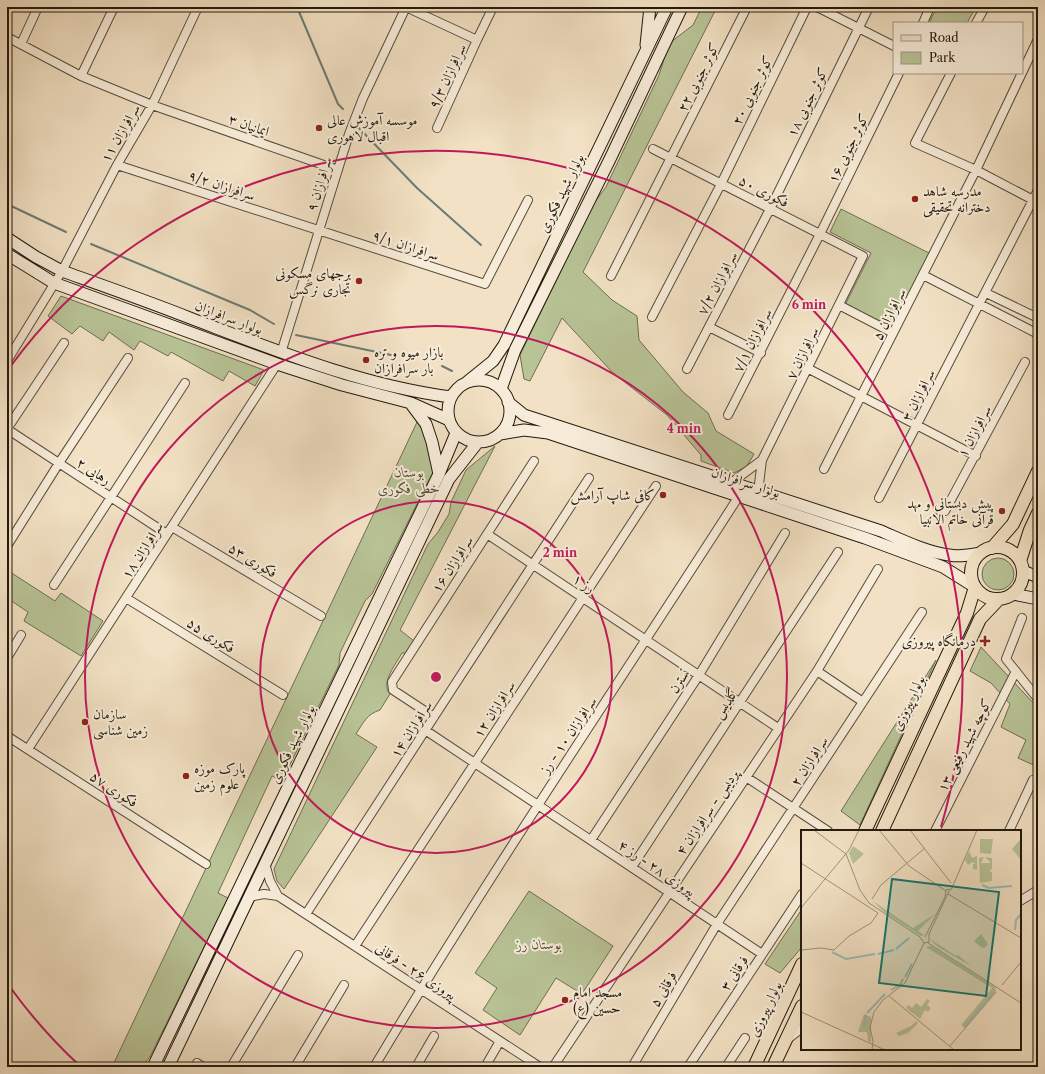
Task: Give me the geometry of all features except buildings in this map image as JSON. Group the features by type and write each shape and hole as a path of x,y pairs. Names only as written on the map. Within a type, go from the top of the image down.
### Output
{"main road":[{"path":"645,56 650,7"},
{"name":"بولوار شهید فکوری","path":"467,382 493,361 504,345 645,56 667,7"},
{"name":"بولوار شهید فکوری","path":"501,389 515,350 610,159 682,7"},
{"name":"بولوار سرافرازان","path":"7,238 36,257 62,271 281,353 346,374 423,393 450,397"},
{"name":"بولوار سرافرازان","path":"7,254 54,282 277,364 342,385 411,403 448,420"},
{"path":"479,380 491,382 501,389 508,402 510,412 507,424 500,434 490,440 478,442 466,440 456,433 448,420 447,411 450,397 456,389 467,382 479,380"},
{"name":"بولوار سرافرازان","path":"508,402 524,415 949,555 963,556 981,553"},
{"path":"411,403 426,424 432,442 439,474"},
{"name":"بولوار سرافرازان","path":"500,434 524,430 548,433 865,538 943,566 975,587"},
{"name":"بولوار شهید فکوری","path":"152,1067 439,474 456,433"},
{"name":"بولوار شهید فکوری","path":"168,1067 449,479 478,442"},
{"path":"998,600 985,596 975,587 971,572 972,565 981,553 992,548 1013,524 1038,471"},
{"path":"882,830 980,619 998,600 1013,594 1021,584 1021,566 1030,530 1038,513"},
{"path":"992,548 1008,550 1021,566 1038,577"},
{"name":"بولوار پیروزی","path":"865,830 967,613 975,587"},
{"path":"1013,594 1038,599"},
{"name":"بولوار پیروزی","path":"754,1067 801,966"},
{"path":"773,1067 801,1008"}],"street":[{"path":"21,44 38,7"},
{"path":"81,76 114,7"},
{"name":"سرافرازان ۱۱","path":"7,361 62,271 117,165 152,105 198,7"},
{"name":"سرافرازان ۹/۳","path":"406,7 477,40 437,128"},
{"name":"سرافرازان ۹","path":"281,353 349,134 363,98 406,7"},
{"path":"477,40 493,7"},
{"name":"کوثر جنوبی ۲۲","path":"611,276 747,7"},
{"name":"کوثر جنوبی ۲۰","path":"652,317 721,184 807,7"},
{"path":"817,7 893,46"},
{"name":"کوثر جنوبی ۱۸","path":"770,209 857,28 869,7"},
{"path":"923,22 930,7"},
{"path":"977,22 985,7"},
{"name":"ایمانیان ۳","path":"7,37 81,76 152,105 338,170"},
{"name":"سرافرازان ۵","path":"1023,71 1038,39"},
{"name":"کوثر جنوبی ۱۶","path":"820,234 899,74"},
{"path":"949,74 914,143 976,170 1036,202"},
{"name":"سرافرازان ۵","path":"824,469 862,397 976,170 1021,74"},
{"name":"فکوری ۵۰","path":"653,149 863,256"},
{"name":"سرافرازان ۹/۲","path":"117,165 319,230"},
{"name":"سرافرازان ۳","path":"879,498 980,304 1036,202 1038,190"},
{"name":"سرافرازان ۹/۱","path":"319,230 485,284 528,200"},
{"name":"سرافرازان ۷/۲","path":"687,369 770,209"},
{"name":"سرافرازان ۷/۱","path":"728,415 761,353 820,234"},
{"name":"سرافرازان ۷","path":"762,460 809,369 863,256"},
{"path":"923,275 1038,334"},
{"path":"986,293 1038,318"},
{"path":"840,305 894,333"},
{"path":"709,327 761,353"},
{"path":"7,429 64,343"},
{"path":"7,546 128,358"},
{"name":"سرافرازان ۱","path":"945,511 976,456 1025,362"},
{"name":"سرافرازان ۱۸","path":"28,749 277,364"},
{"path":"809,369 976,456"},
{"path":"54,585 185,383"},
{"name":"رهایی ۲","path":"7,429 110,497 170,530"},
{"path":"731,483 762,460"},
{"path":"758,492 762,460"},
{"name":"سرافرازان ۱۶","path":"434,717 393,690 392,682 534,461"},
{"name":"سرافرازان ۱۴","path":"306,914 589,478"},
{"name":"سرافرازان ۱۲","path":"355,946 656,486"},
{"name":"سرافرازان ۱۰ - رز","path":"374,1067 420,989 537,805 647,640 740,496"},
{"name":"فکوری ۵۳","path":"170,530 321,616"},
{"name":"نسترن","path":"591,840 699,675 785,533"},
{"name":"رز ۱","path":"487,534 778,728"},
{"name":"گلدیس","path":"632,867 838,552"},
{"name":"پردیس - سرافرازان ۴","path":"553,1067 817,670 878,569"},
{"name":"فکوری ۵۵","path":"126,598 283,695"},
{"name":"سرافرازان ۲","path":"717,924 922,612"},
{"path":"1022,618 1006,659 1038,700"},
{"path":"7,658 21,635"},
{"path":"817,670 863,702"},
{"name":"کوچه شهید رفیعی ۱۳","path":"936,830 1016,671"},
{"name":"پیروزی ۲۸ - رز ۴","path":"426,730 762,954"},
{"name":"فکوری ۵۷","path":"7,736 206,864"},
{"path":"746,777 827,830"},
{"path":"1009,830 1033,780"},
{"path":"265,864 270,881 278,896"},
{"path":"1021,900 1038,890"},
{"path":"249,897 264,894 278,896"},
{"name":"پیروزی ۲۶ - فرقانی","path":"278,896 540,1067"},
{"name":"فرقانی ۳","path":"688,1067 801,896"},
{"name":"فرقانی ۵","path":"632,1067 717,924"},
{"path":"231,1067 298,955"},
{"path":"296,1067 344,986"},
{"path":"786,1039 801,1029"},
{"path":"416,1067 434,1036"},
{"path":"726,1067 745,1038"},
{"path":"485,1067 500,1041"}],"green space":[{"path":"702,7 717,7 583,272 612,300 637,316 639,340 683,392 708,413 716,431 754,454 747,466 734,473 701,461 701,455 667,415 613,373 562,318 530,381 524,379 520,355 594,203 606,187 659,75 671,42 693,25"},
{"path":"937,7 976,7 968,22 930,22"},
{"path":"841,209 929,253 890,332 843,309 871,253 830,232"},
{"path":"61,296 264,370 255,386 229,371 223,381 171,352 168,356 140,341 134,350 109,332 103,341 80,326 72,334 48,316"},
{"name":"بوستان خطی فکوری","path":"418,420 428,443 434,470 372,594 365,601 340,653 339,665 282,781 272,776 218,893 228,898 150,1057 141,1067 112,1067"},
{"path":"495,446 400,630 414,641 407,653 402,653 390,674 387,690 390,694 380,710 369,716 356,734 377,747 284,889 277,881 274,869 428,544 438,532 449,514 451,502 466,470"},
{"path":"998,558 1007,561 1011,565 1014,574 1011,583 1007,587 998,590 989,587 985,583 982,574 985,565 989,561"},
{"path":"7,570 55,601 61,593 103,621 81,656 24,621 28,612 7,598"},
{"path":"981,647 1038,708 1038,767 1018,758 1026,740 1001,727 1010,704 991,683 970,671"},
{"path":"936,660 860,825 841,811"},
{"name":"بوستان رز","path":"529,891 613,946 582,994 556,978 520,1035 483,1010 497,988 475,973"},
{"path":"801,910 801,948 780,973 765,964"}],"waterway":[{"path":"297,7 338,104 343,109"},
{"path":"357,126 417,188 481,245"},
{"path":"7,204 66,232"},
{"path":"91,244 250,310 274,324"},
{"path":"296,335 391,355"},
{"path":"442,366 452,371"}],"place":[{"name":"موسسه آموزش عالی اقبال لاهوری","path":"319,128"},
{"name":"مدرسه شاهد دخترانه تحقیقی","path":"915,199"},
{"name":"برجهای مسکونی تجاری نرگس","path":"359,281"},
{"name":"بازار میوه و تره بار سرافرازان","path":"366,360"},
{"name":"کافی شاپ آرامش","path":"663,495"},
{"name":"پیش دبستانی و مهد قرآنی خاتم الانبیا","path":"1002,511"},
{"name":"درمانگاه پیروزی","path":"985,641"},
{"name":"سازمان زمین شناسی","path":"85,722"},
{"name":"پارک موزه علوم زمین","path":"186,776"},
{"name":"مسجد امام حسین (ع)","path":"565,1000"}]}
